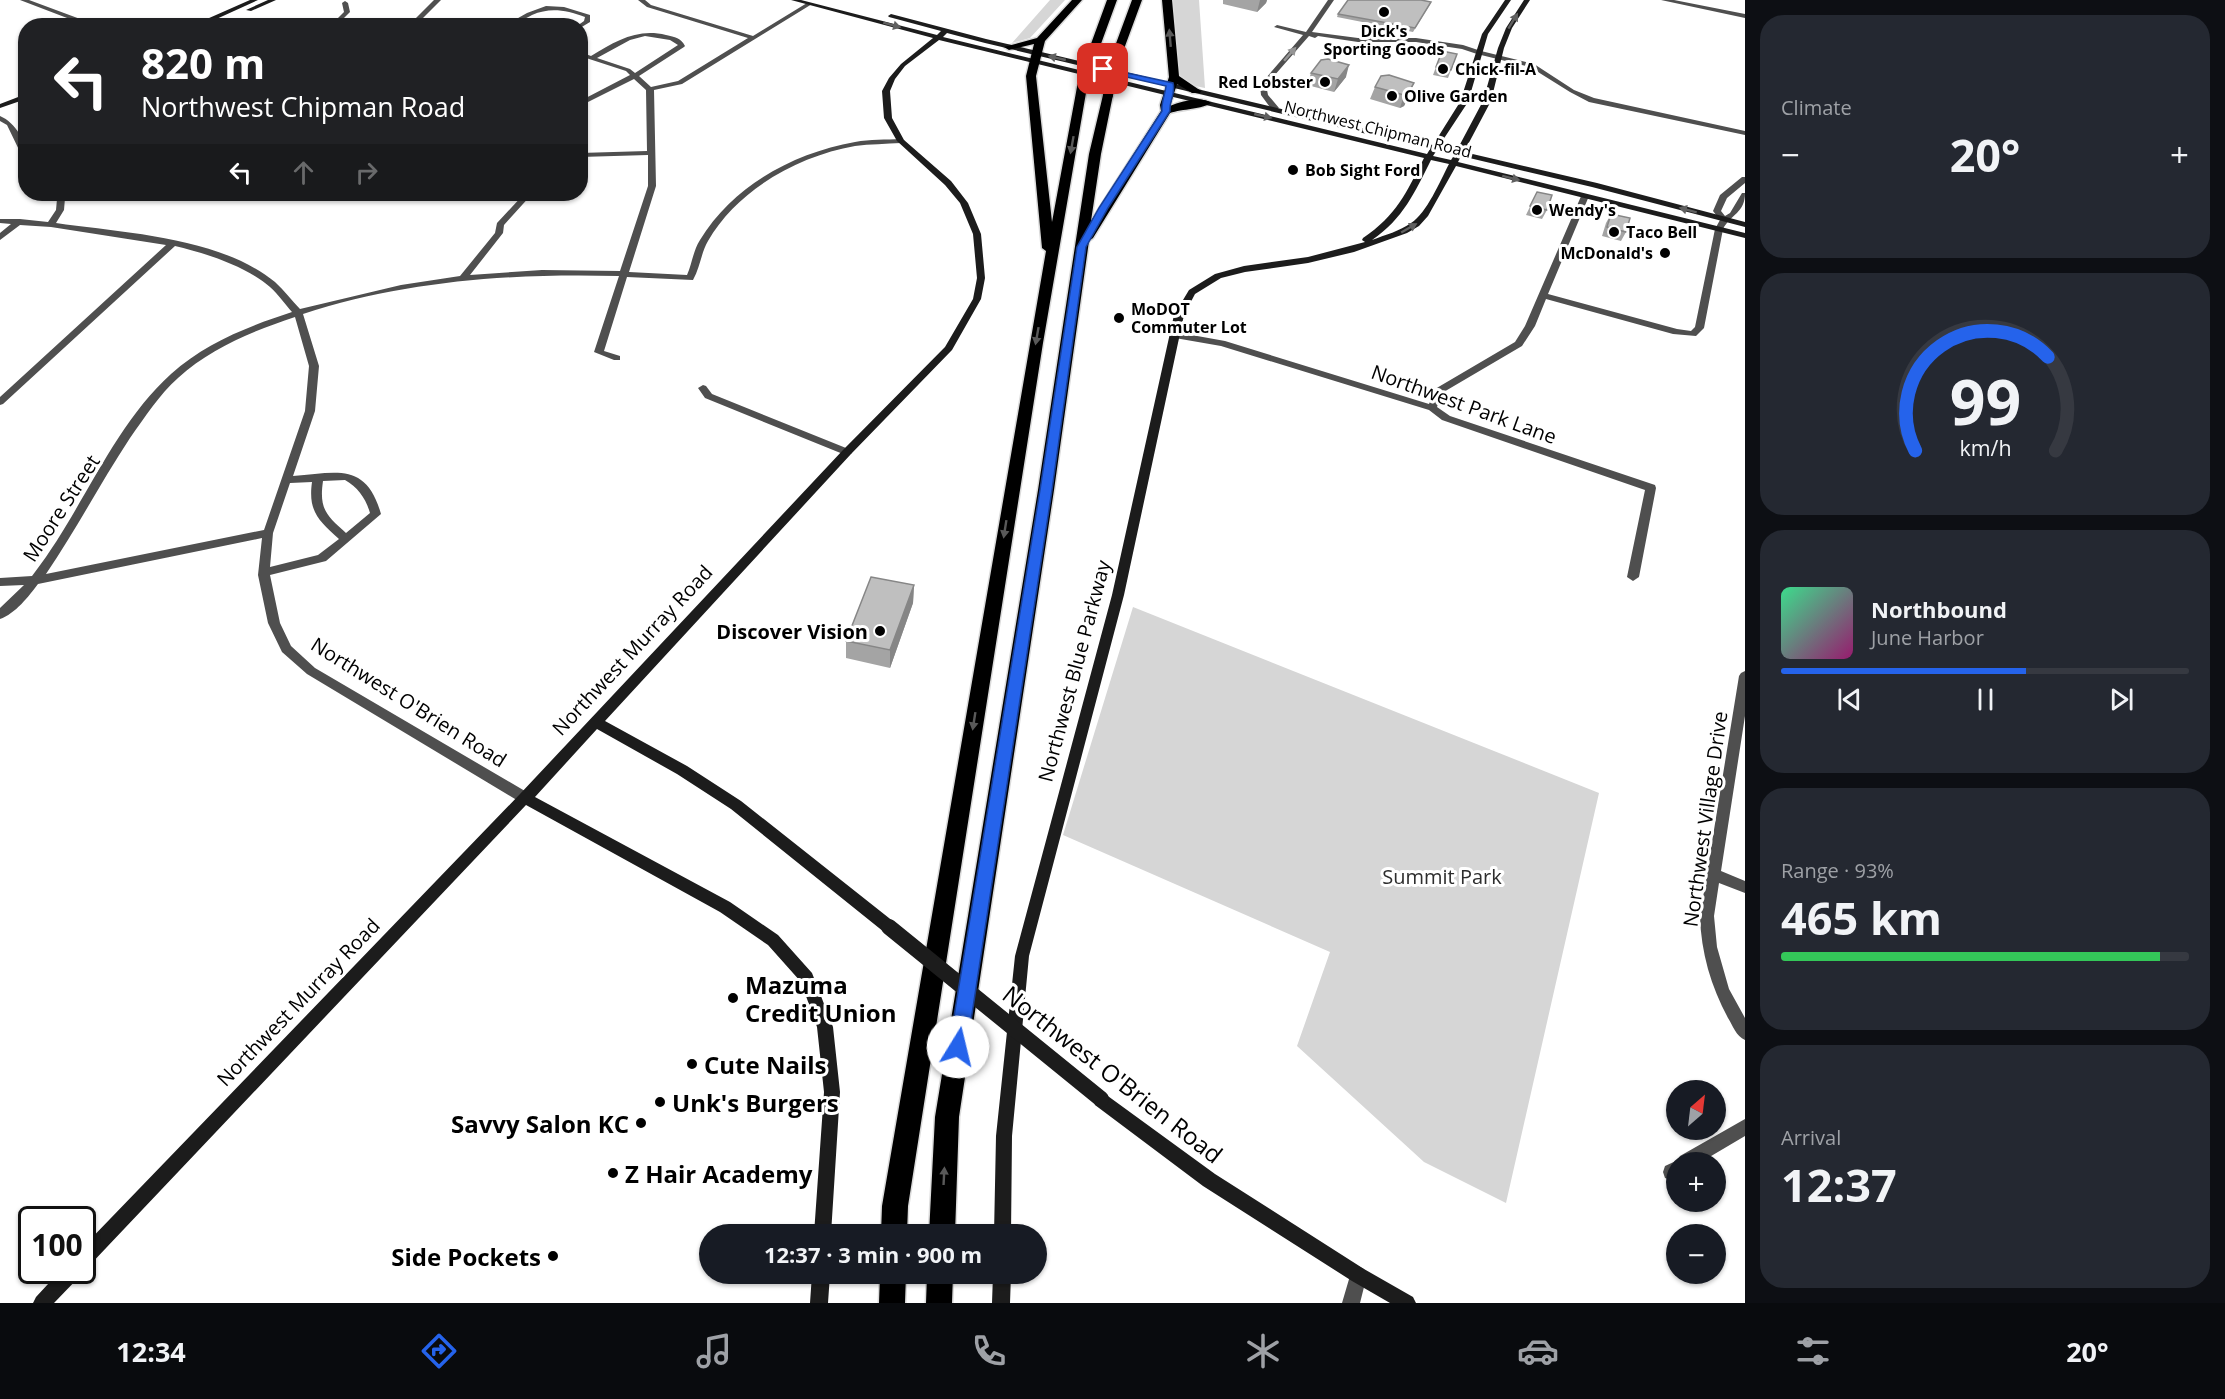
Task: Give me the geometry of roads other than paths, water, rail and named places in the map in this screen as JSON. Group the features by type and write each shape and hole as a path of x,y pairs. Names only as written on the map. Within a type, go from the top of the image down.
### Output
{"highway":[{"path":"1011,52 1040,40 1077,0"},
{"path":"894,1224 895,1206 1050,259 1082,87 1112,0"},
{"path":"942,1224 947,1117 1046,490 1095,154 1116,57 1137,0"},
{"path":"1166,111 1165,105 1171,86 1167,0"},
{"path":"1040,40 1034,62 1042,202 1050,259"},
{"path":"1011,52 1034,62"},
{"path":"1171,86 1196,91"},
{"path":"1081,247 1166,111 1182,105 1206,103"},
{"path":"892,1303 893,1284"},
{"path":"939,1303 940,1284"}],"street":[{"path":"23,0 74,18"},
{"path":"213,18 255,0"},
{"path":"240,14 243,9 265,0"},
{"path":"231,18 273,0"},
{"path":"419,18 438,0"},
{"path":"640,0 649,6 754,38"},
{"name":"Northwest Chipman Road","path":"794,0 938,37 1011,52"},
{"name":"Northwest Chipman Road","path":"823,0 947,30 1034,62 1171,86 1206,103 1745,236"},
{"path":"1275,108 1266,98 1263,85 1308,33 1331,0"},
{"name":"Northwest Blue Parkway","path":"1354,249 1385,227 1407,199 1428,158 1464,102 1485,34 1508,0"},
{"name":"Northwest Blue Parkway","path":"1002,1224 1004,1136 1022,956 1118,596 1179,315 1192,292 1211,279 1244,269 1308,260 1354,249 1404,231 1416,224 1425,214 1454,164 1487,101 1498,57 1509,28 1527,0"},
{"path":"1664,0 1745,16"},
{"path":"1689,0 1745,10"},
{"path":"341,18 347,12 345,3"},
{"path":"650,89 680,83 809,4 840,4"},
{"path":"522,18 549,6 588,16 588,18"},
{"path":"1277,27 1308,33 1321,39 1357,45 1414,46 1498,57 1532,65 1572,91 1592,100 1745,133"},
{"name":"Northwest Murray Road","path":"96,1246 525,798 847,452 949,348 977,299 981,278 977,234 964,203 948,183 901,141 888,118 886,91 892,78 903,65 947,30"},
{"path":"588,100 681,48 682,43 655,33 641,33 632,35 592,58"},
{"path":"588,57 616,65 636,75 650,89 652,186 599,352 617,358"},
{"name":"Northwest Chipman Road","path":"1196,91 1594,185 1745,225"},
{"path":"0,106 18,99"},
{"path":"18,108 0,116 10,124 18,140"},
{"name":"Moore Street","path":"0,615 36,580 149,405 180,370 219,344 239,334 298,313 363,295 420,283 516,272 624,272 690,278 696,268 702,242 714,226 746,192 770,176 796,160 855,144 901,141"},
{"path":"588,155 652,153"},
{"path":"1724,220 1717,211 1723,197 1745,179"},
{"path":"1543,295 1676,332 1693,334 1699,328 1719,229 1724,220 1733,215 1745,195"},
{"path":"1432,408 1438,391 1519,344 1543,295 1585,196"},
{"path":"51,225 60,210 61,201"},
{"path":"464,277 499,233 500,225 522,201"},
{"name":"Northwest O'Brien Road","path":"0,221 51,225 206,250 254,272 273,285 298,313 314,366 310,411 268,533 265,572 274,623 286,649 311,671 525,798 725,908 772,940 807,978 825,1027 832,1092 824,1224"},
{"path":"0,237 20,221"},
{"path":"0,402 173,243"},
{"name":"Northwest Park Lane","path":"1176,335 1222,343 1432,408 1446,418 1651,488 1633,577"},
{"path":"703,388 708,396 847,452"},
{"path":"265,572 322,558 376,514 375,506 356,481 347,476 286,480"},
{"path":"318,477 315,501 320,516 346,539"},
{"path":"0,582 36,580 268,533"},
{"name":"Northwest Village Drive","path":"1745,676 1742,710 1707,916 1707,939 1720,988 1745,1032"},
{"name":"Northwest O'Brien Road","path":"596,722 682,770 736,805 1101,1099 1209,1180 1358,1275 1407,1303"},
{"path":"1713,874 1745,887"},
{"path":"1703,1152 1745,1127"},
{"path":"1351,1303 1358,1275"},
{"path":"42,1303 60,1284"},
{"path":"819,1303 820,1284"},
{"path":"1001,1303 1002,1284"}],"place":[{"name":"Dick's Sporting Goods","path":"1384,12"},
{"name":"Chick-fil-A","path":"1443,69"},
{"name":"Red Lobster","path":"1325,82"},
{"name":"Olive Garden","path":"1392,96"},
{"name":"Bob Sight Ford","path":"1293,170"},
{"name":"Wendy's","path":"1537,210"},
{"name":"Taco Bell","path":"1614,232"},
{"name":"McDonald's","path":"1665,253"},
{"name":"MoDOT Commuter Lot","path":"1119,318"},
{"name":"Discover Vision","path":"880,631"},
{"name":"Mazuma Credit Union","path":"733,998"},
{"name":"Cute Nails","path":"692,1064"},
{"name":"Unk's Burgers","path":"660,1102"},
{"name":"Savvy Salon KC","path":"641,1123"},
{"name":"Z Hair Academy","path":"613,1173"},
{"name":"Side Pockets","path":"553,1256"}],"park label":[{"name":"Summit Park","path":"1442,876"}]}
